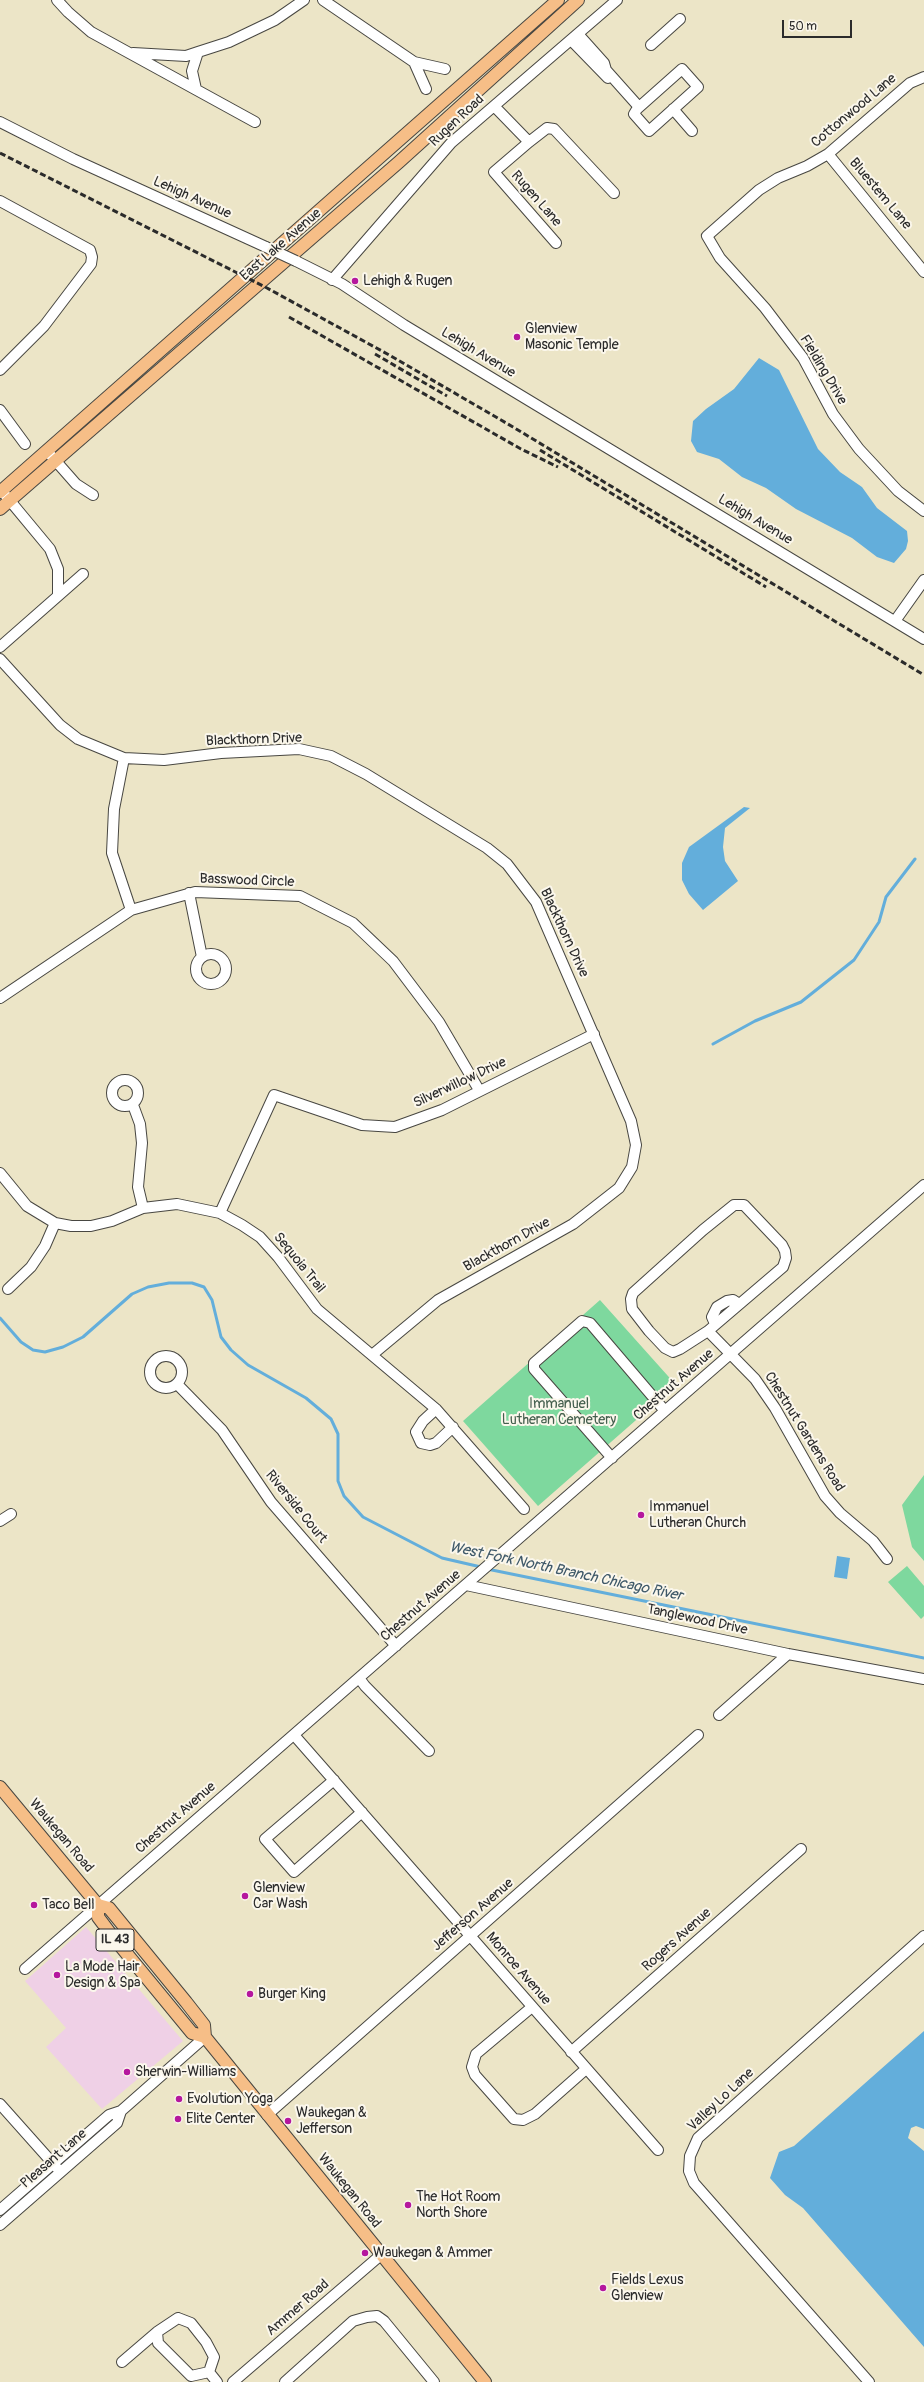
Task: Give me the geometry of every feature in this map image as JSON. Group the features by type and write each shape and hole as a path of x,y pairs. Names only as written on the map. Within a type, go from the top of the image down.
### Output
{"main road":[{"name":"East Lake Avenue","path":"1,491 558,0"},
{"name":"East Lake Avenue","path":"0,509 399,162 578,0"},
{"name":"Waukegan Road","path":"0,1786 98,1905 98,1917 113,1937 192,2033 205,2037 485,2382"}],"street":[{"path":"57,0 91,32 255,122"},
{"path":"131,53 186,56 230,42 275,20 304,0"},
{"path":"323,0 414,62 445,69"},
{"name":"Rugen Road","path":"332,280 451,143 617,0"},
{"path":"650,45 680,18"},
{"path":"574,37 638,108"},
{"path":"196,89 192,71 198,52"},
{"path":"414,62 426,89"},
{"path":"682,69 698,87 649,131 634,114 638,108 682,69"},
{"name":"Cottonwood Lane","path":"707,236 759,190 778,178 807,166 828,154 910,83 924,78"},
{"path":"494,106 529,142"},
{"path":"673,109 692,131"},
{"name":"Lehigh Avenue","path":"0,122 73,159 296,261 332,280 924,639"},
{"name":"Rugen Lane","path":"556,243 494,172 547,128 554,129 614,193"},
{"name":"Bluestem Lane","path":"828,154 924,272"},
{"path":"0,201 90,250 91,264 44,326 0,370"},
{"name":"Fielding Drive","path":"707,236 720,258 765,308 802,358 833,414 859,449 898,491 924,511"},
{"path":"0,410 26,444"},
{"path":"47,451 76,484 93,495"},
{"path":"1,491 50,549 58,569 58,596"},
{"path":"0,647 83,574"},
{"path":"895,621 924,580"},
{"name":"Blackthorn Drive","path":"0,659 60,725 78,739 124,758 164,760 222,753 299,750 331,756 366,774 487,848 507,864 536,902 631,1121 636,1145 632,1167 619,1188 573,1224 438,1300 372,1355"},
{"path":"124,758 114,809 112,853 131,910"},
{"path":"189,894 202,957"},
{"name":"Basswood Circle","path":"0,998 131,910 189,894 300,896 353,924 393,961 439,1022 479,1090"},
{"name":"Silverwillow Drive","path":"220,1213 274,1095 362,1125 395,1127 442,1110 479,1090 594,1034"},
{"path":"133,1105 140,1124 142,1143 138,1186 143,1208"},
{"name":"Sequoia Trail","path":"0,1173 27,1206 55,1223 71,1226 91,1226 112,1221 143,1208 177,1204 220,1213 260,1237 278,1256 317,1309 436,1409 524,1509"},
{"name":"Chestnut Avenue","path":"25,1969 924,1185"},
{"path":"737,1204 748,1208 777,1240 785,1251 786,1258 783,1267 712,1328 673,1352 665,1348 632,1309 631,1299 633,1293 703,1230 737,1204"},
{"path":"8,1289 31,1267 45,1246 55,1223"},
{"path":"612,1458 534,1369 534,1363 582,1321 590,1323 665,1411"},
{"name":"Chestnut Gardens Road","path":"712,1328 732,1354 755,1379 775,1408 825,1496 840,1513 873,1541 887,1559"},
{"name":"Riverside Court","path":"177,1384 222,1430 271,1502 396,1646"},
{"path":"436,1409 423,1421 416,1432 421,1443 430,1445 436,1443 453,1427"},
{"path":"0,1521 10,1514"},
{"name":"Tanglewood Drive","path":"466,1585 788,1654 924,1679"},
{"path":"719,1715 788,1654"},
{"path":"359,1678 365,1686 429,1751"},
{"name":"Monroe Avenue","path":"294,1735 658,2150"},
{"name":"Jefferson Avenue","path":"267,2115 698,1735"},
{"path":"334,1780 265,1839 294,1872 362,1812"},
{"name":"Rogers Avenue","path":"571,2052 801,1849"},
{"name":"Valley Lo Lane","path":"870,2382 694,2183 689,2171 690,2156 698,2138 924,1936"},
{"path":"532,2007 476,2054 472,2067 475,2075 514,2119 522,2120 535,2114 586,2069"},
{"name":"Pleasant Lane","path":"0,2210 109,2115 121,2111 205,2037"},
{"path":"0,2104 61,2172"},
{"name":"Pleasant Lane","path":"0,2225 117,2123 121,2111"},
{"name":"Ammer Road","path":"238,2380 382,2254"},
{"path":"287,2381 353,2321 377,2316 384,2321 434,2382"},
{"path":"122,2362 157,2332 178,2318 191,2323 206,2342 214,2357 209,2372"},
{"path":"157,2332 158,2343 191,2376 209,2372"},
{"path":"209,2372 217,2382"}],"shaded area":[{"path":"86,1927 183,2041 102,2109 46,2047 66,2028 25,1981"}],"green space":[{"name":"Immanuel Lutheran Cemetery","path":"600,1300 676,1385 538,1506 463,1421"},
{"path":"924,1475 924,1561 912,1547 902,1505"},
{"path":"907,1566 924,1586 924,1616 921,1619 888,1582"}],"water":[{"path":"759,358 779,370 818,449 840,472 862,487 877,508 907,531 908,541 906,549 894,563 877,557 852,538 796,509 766,488 742,477 719,459 697,452 691,441 693,421 706,409 734,389"},
{"path":"744,807 750,808 725,828 723,847 725,861 738,881 703,910 689,894 682,880 682,863 689,847"},
{"path":"837,1556 850,1558 847,1579 834,1577"},
{"path":"924,2031 924,2129 916,2126 911,2128 908,2138 924,2151 924,2347 803,2208 785,2195 770,2178 779,2152 794,2146"}],"waterway":[{"path":"713,1044 755,1021 801,1002 854,960 879,922 886,897 915,859"},
{"name":"West Fork North Branch Chicago River","path":"0,1318 21,1342 33,1350 45,1352 63,1347 83,1337 132,1294 148,1287 169,1283 192,1283 204,1287 212,1300 221,1337 231,1350 248,1365 306,1398 331,1419 338,1434 338,1481 344,1496 363,1517 442,1558 481,1567"},
{"name":"West Fork North Branch Chicago River","path":"487,1569 924,1658"}],"railway":[{"path":"0,153 267,288 391,356 513,427 924,675"},
{"path":"289,317 521,449 558,467"},
{"path":"375,354 447,396"},
{"path":"540,450 766,587"}],"place":[{"name":"Lehigh & Rugen","path":"355,281"},
{"name":"Glenview Masonic Temple","path":"517,337"},
{"name":"Immanuel Lutheran Church","path":"641,1515"},
{"name":"Glenview Car Wash","path":"245,1896"},
{"name":"Taco Bell","path":"34,1905"},
{"name":"La Mode Hair Design & Spa","path":"57,1975"},
{"name":"Burger King","path":"250,1994"},
{"name":"Sherwin-Williams","path":"127,2072"},
{"name":"Evolution Yoga","path":"179,2099"},
{"name":"Elite Center","path":"178,2119"},
{"name":"Waukegan & Jefferson","path":"288,2121"},
{"name":"The Hot Room North Shore","path":"408,2205"},
{"name":"Waukegan & Ammer","path":"365,2253"},
{"name":"Fields Lexus Glenview","path":"603,2288"}]}
